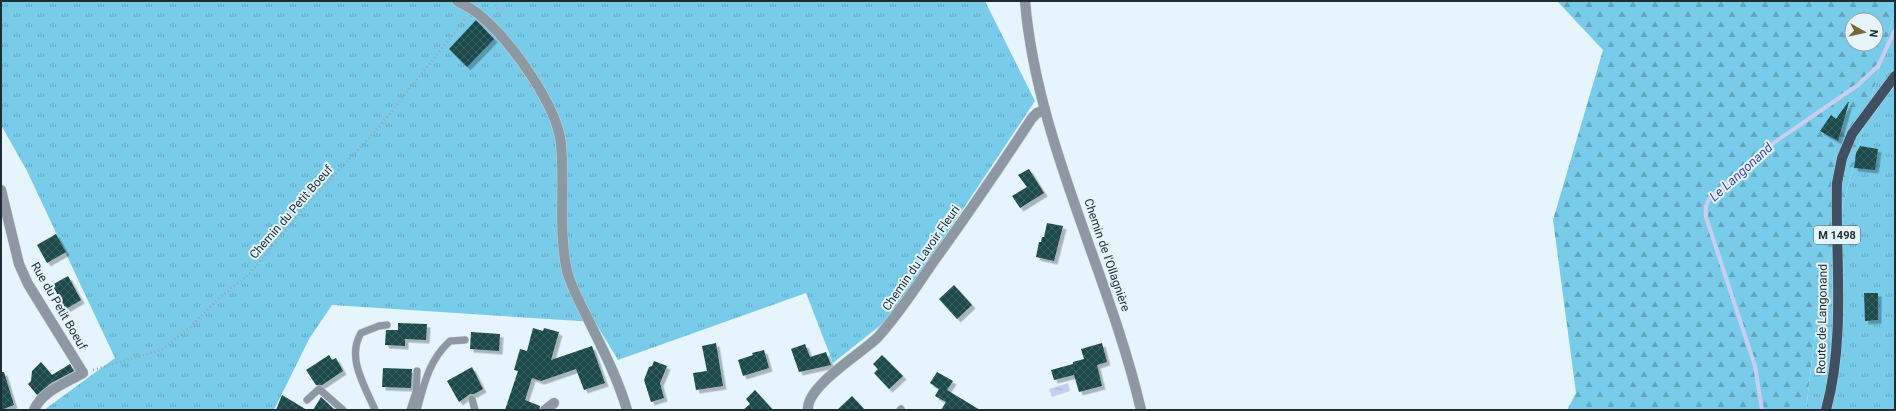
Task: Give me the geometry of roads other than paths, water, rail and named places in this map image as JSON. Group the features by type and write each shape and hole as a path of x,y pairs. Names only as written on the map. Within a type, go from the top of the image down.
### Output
{"main road":[{"name":"Route de Langonand","path":"1826,410 1834,383 1836,350 1837,183 1842,158 1852,134 1895,76"}],"street":[{"path":"457,1 472,9 496,31 543,93 554,118 561,143 564,253 568,272 574,290 617,378 627,410"},
{"name":"Chemin de l'Ollagnière","path":"1025,1 1034,61 1045,110 1116,318 1141,410"},
{"name":"Chemin du Lavoir Fleuri","path":"808,410 809,401 818,388 860,353 894,319 985,189 1032,118 1037,113 1045,110"},
{"name":"Rue du Petit Boeuf","path":"1,190 19,264 28,284 83,373 45,394 38,401 34,410"},
{"path":"545,410 554,403"}],"lane":[{"path":"375,410 355,359 355,349 361,333 379,326 387,325"},
{"path":"417,410 429,367 434,358 450,341 465,340"},
{"path":"410,410 416,392 417,371"},
{"path":"307,400 320,389 343,410"},
{"path":"472,399 475,410"}],"water":[{"path":"1068,383 1070,391 1052,397 1049,389"}],"waterway":[{"name":"Le Langonand","path":"1762,410 1755,366 1706,217 1707,203 1711,196 1772,144 1858,85 1878,66 1895,30"}]}
